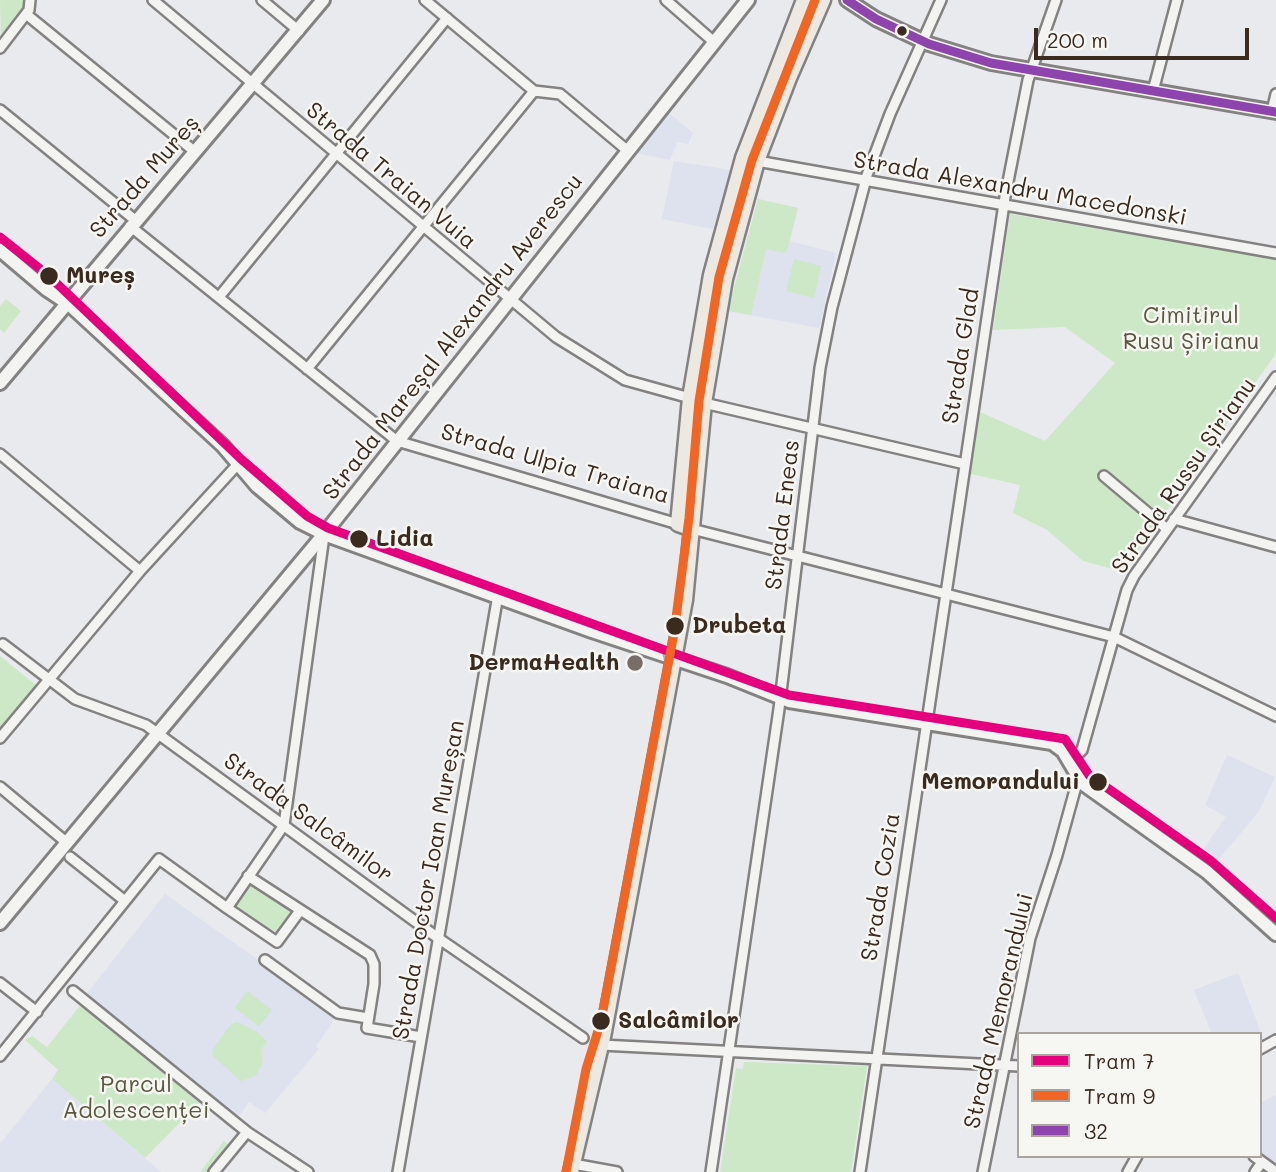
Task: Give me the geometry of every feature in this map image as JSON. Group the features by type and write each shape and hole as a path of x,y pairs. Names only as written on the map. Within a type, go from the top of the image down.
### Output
{"main road":[{"path":"572,1168 601,1045 685,600 685,526 697,401 700,334 723,224 743,158 804,0"},
{"path":"697,401 725,279 757,162 823,0"}],"street":[{"path":"0,48 26,14 30,0"},
{"name":"Strada Traian Vuia","path":"153,0 509,301 556,337 625,380 813,430 965,464"},
{"path":"262,0 299,31"},
{"name":"Strada Mureș","path":"0,383 132,223 323,0"},
{"path":"425,0 534,91 560,93 628,151"},
{"path":"666,0 714,42"},
{"name":"Strada Mareșal Alexandru Averescu","path":"0,923 156,732 324,534 748,0"},
{"path":"847,0 876,19 922,40 976,59 1031,71 1274,111 1276,94"},
{"name":"Strada Eneas","path":"710,1172 781,697 813,430 832,307 865,182 890,114 941,0"},
{"name":"Strada Glad","path":"925,722 1004,205 1031,71 1056,0"},
{"path":"1153,91 1177,0"},
{"path":"26,14 194,151"},
{"path":"219,297 447,18"},
{"path":"307,369 534,91"},
{"name":"Strada Ulpia Traiana","path":"0,110 219,297 397,441 798,557 1114,637 1276,716"},
{"name":"Strada Alexandru Macedonski","path":"757,162 1276,253"},
{"path":"0,250 66,302 238,464 257,486 300,522 324,534 781,697 1045,741 1058,747 1078,779 1207,872 1276,934"},
{"name":"Strada Russu Șirianu","path":"1114,637 1127,590 1167,529 1276,377"},
{"path":"0,454 140,571"},
{"path":"0,738 140,571 238,464"},
{"path":"1104,476 1167,529"},
{"path":"1174,520 1276,547"},
{"path":"227,908 284,825 324,534"},
{"name":"Strada Doctor Ioan Mureșan","path":"398,1172 498,595"},
{"path":"1069,763 1082,750 1114,637"},
{"name":"Strada Salcâmilor","path":"3,644 75,699 134,718 156,732 438,938 583,1038"},
{"name":"Strada Cozia","path":"860,1172 925,722"},
{"name":"Strada Memorandului","path":"984,1172 1003,1064 1030,938 1078,779"},
{"path":"0,786 66,842"},
{"path":"70,857 125,901"},
{"path":"0,1056 159,859 277,942 299,912"},
{"path":"248,876 299,912 370,955 374,964 368,1023"},
{"path":"265,960 338,1013 421,1037"},
{"path":"0,983 37,1012"},
{"path":"74,991 247,1132 308,1172"},
{"path":"601,1045 1017,1066"},
{"path":"214,1172 247,1132"},
{"path":"1255,1172 1258,1159 1276,1172"},
{"path":"572,1168 617,1172"}],"shaded area":[{"path":"668,112 693,133 688,144 677,142 670,160 636,153"},
{"path":"674,161 731,170 713,229 662,219"},
{"path":"758,199 798,208 790,241 836,253 819,328 728,311"},
{"path":"1227,755 1275,777 1259,811 1219,859 1204,848 1226,817 1205,805"},
{"path":"165,894 335,1014 331,1025 316,1046 319,1049 265,1113 249,1102 239,1116 225,1107 85,996"},
{"path":"1238,973 1261,1032 1211,1032 1194,990"},
{"path":"52,1079 161,1172 0,1172 0,1144"},
{"path":"1276,1095 1276,1164 1262,1153 1262,1102"}],"green space":[{"path":"0,0 24,0 28,3 1,37"},
{"path":"758,199 798,208 786,253 766,249 751,315 728,311"},
{"name":"Cimitirul Rusu Șirianu","path":"1010,214 1276,259 1276,353 1124,572 1083,561 1047,530 1013,513 1020,485 971,474 980,412 1045,441 1115,363 1065,327 993,330"},
{"path":"794,259 821,266 814,298 786,291"},
{"path":"6,299 21,311 4,333 0,329 0,306"},
{"path":"0,656 36,685 0,727"},
{"path":"250,883 295,913 280,935 235,905"},
{"path":"247,991 272,1010 259,1026 235,1008"},
{"name":"Parcul Adolescenței","path":"82,1003 202,1100 145,1158 52,1079 58,1070 25,1040 32,1036 47,1047"},
{"path":"237,1022 256,1031 267,1042 261,1049 262,1065 255,1076 241,1081 212,1055 213,1049 230,1025"},
{"path":"744,1062 867,1066 851,1172 720,1172 736,1068 743,1069"},
{"path":"224,1141 231,1147 212,1172 200,1172"}],"tram line":[{"name":"9","path":"566,1172 586,1069 601,1021 674,633 689,518 699,401 719,277 752,160 815,0"},
{"name":"7","path":"0,237 49,276 241,459 307,516 328,528 789,695 1065,739 1089,775 1210,860 1276,918"},
{"path":"669,632 673,651 684,659"},
{"path":"650,644 663,652 667,669"}],"transit line":[{"name":"32","path":"847,0 876,19 929,44 991,63 1276,112"}],"place":[{"name":"Mureș","path":"49,276"},
{"name":"Lidia","path":"359,539"},
{"name":"Drubeta","path":"675,626"},
{"name":"DermaHealth","path":"635,663"},
{"name":"Memorandului","path":"1098,782"},
{"name":"Salcâmilor","path":"601,1021"}]}
